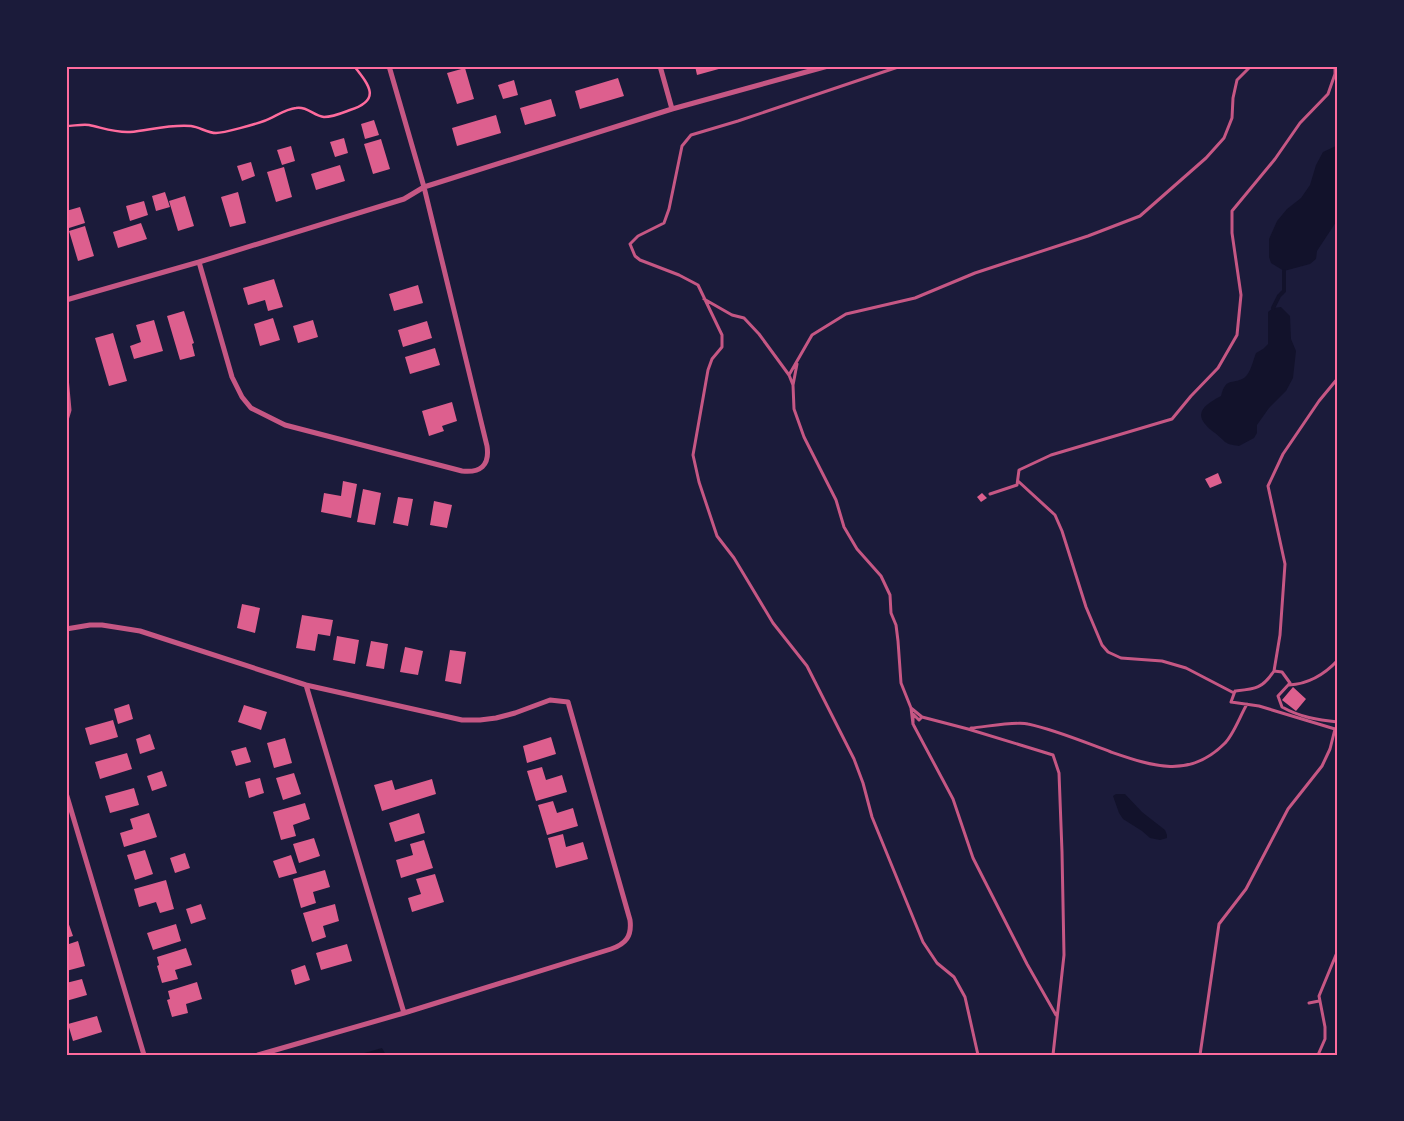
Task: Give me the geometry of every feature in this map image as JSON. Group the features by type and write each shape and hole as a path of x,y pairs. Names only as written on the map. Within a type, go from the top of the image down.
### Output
{"street":[{"path":"198,262 232,377 242,397 251,408 284,425 462,471 476,470 483,466 487,461 487,446 424,187 389,66"},
{"path":"660,66 672,109"},
{"path":"66,300 404,199 424,187 672,109 828,66"},
{"path":"66,377 69,410 66,420"},
{"path":"66,629 102,624 140,631 306,685 462,720 496,718 550,700 568,702 630,920 631,932 626,942 611,950 258,1055"},
{"path":"306,685 404,1013"},
{"path":"66,793 144,1055"}],"lane":[{"path":"901,66 691,135 682,146 669,209 664,223 638,236 630,244 635,256 640,260 698,284 722,335 722,347 712,359 708,370 693,454 707,509 717,536 734,558 773,623 807,666 854,759 864,783 872,817 923,942 937,963 954,978 965,997 978,1055"},
{"path":"789,375 812,335 846,314 916,298 976,273 1088,236 1140,216 1206,158 1224,138 1232,118 1233,98 1237,80 1251,66"},
{"path":"990,494 1017,485 1019,470 1051,456 1172,418 1218,368 1237,335 1241,295 1232,233 1232,212 1275,159 1300,123 1328,94 1335,74 1335,66"},
{"path":"704,298 716,307 732,315 744,318 759,334 789,375 793,388"},
{"path":"797,361 793,388 794,409 804,437 836,500 844,527 857,549 881,576 890,595 891,613 896,625 901,683 910,708 913,724 953,799 973,858 1027,964 1056,1015"},
{"path":"1017,481 1055,515 1062,531 1086,607 1102,645 1108,652 1121,658 1162,660 1186,668 1234,693 1251,690 1266,683 1274,671 1281,626 1285,564 1268,486 1283,454 1319,401 1338,378"},
{"path":"1288,685 1303,685 1316,678 1338,660"},
{"path":"1274,671 1282,672 1290,683 1278,696 1282,707 1294,714 1308,718 1338,722"},
{"path":"1200,1055 1219,924 1246,889 1288,808 1322,766 1330,749 1336,728 1259,706 1231,702 1234,693"},
{"path":"968,729 1026,723 1154,766 1173,767 1206,759 1226,743 1246,704"},
{"path":"910,708 922,717 1053,754 1056,759 1062,852 1064,946 1053,1055"},
{"path":"913,724 913,714 919,720 922,717"},
{"path":"1318,1055 1325,1039 1325,1026 1319,996 1338,950"},
{"path":"1309,1003 1319,1001"}],"path":[{"path":"66,126 87,124 103,129 128,132 174,126 192,126 210,133 219,133 263,122 298,107 306,108 323,117 332,116 362,107 368,102 370,97 368,83 354,66"}],"shaded area":[{"path":"1338,145 1338,219 1317,251 1316,259 1310,264 1284,271 1271,263 1269,239 1277,221 1287,209 1301,198 1310,185 1316,165 1323,152"},
{"path":"1281,307 1290,316 1291,339 1296,351 1293,378 1286,391 1269,408 1257,425 1257,433 1254,438 1239,446 1223,441 1203,422 1202,412 1208,404 1221,396 1227,384 1246,376 1256,353 1268,344 1268,312 1273,308"},
{"path":"1125,794 1142,812 1165,830 1167,838 1160,840 1150,838 1123,819 1113,796"},
{"path":"382,1048 386,1055 357,1055"}],"building":[{"path":"695,66 726,66 726,67 697,75"},
{"path":"465,68 474,99 457,104 447,73"},
{"path":"618,78 624,96 580,109 575,91"},
{"path":"514,80 518,95 503,99 498,85"},
{"path":"551,99 556,116 525,125 520,108"},
{"path":"496,115 501,133 457,146 452,128"},
{"path":"374,120 379,135 365,139 361,124"},
{"path":"344,138 348,153 335,157 330,142"},
{"path":"381,139 390,169 373,174 364,144"},
{"path":"291,146 295,161 282,165 277,150"},
{"path":"251,162 255,176 242,181 237,166"},
{"path":"340,165 345,181 316,190 311,174"},
{"path":"284,167 292,197 276,202 267,172"},
{"path":"165,192 170,207 156,211 152,196"},
{"path":"238,192 246,223 230,227 221,197"},
{"path":"185,196 194,226 178,231 169,201"},
{"path":"144,201 148,215 130,221 126,206"},
{"path":"80,207 85,223 69,228 66,211"},
{"path":"141,223 147,239 118,248 113,232"},
{"path":"85,226 94,256 78,261 69,231"},
{"path":"274,279 283,307 268,311 265,300 248,305 243,288"},
{"path":"418,285 423,303 394,311 389,294"},
{"path":"184,311 194,343 192,344 195,356 180,360 167,316"},
{"path":"273,318 280,340 260,346 254,324"},
{"path":"154,320 163,351 134,359 130,346 141,342 136,325"},
{"path":"313,320 318,337 298,343 293,326"},
{"path":"427,321 432,338 403,347 398,330"},
{"path":"113,333 127,381 109,386 95,338"},
{"path":"435,348 440,365 410,374 405,357"},
{"path":"452,402 457,421 442,426 444,431 429,436 422,411"},
{"path":"1218,473 1222,483 1210,488 1205,479"},
{"path":"343,481 357,484 351,518 321,512 324,493 341,496"},
{"path":"363,489 381,493 375,525 357,522"},
{"path":"982,493 987,498 981,502 977,497"},
{"path":"398,497 413,499 408,526 393,523"},
{"path":"434,501 452,505 447,528 430,525"},
{"path":"242,604 260,608 255,633 237,628"},
{"path":"302,615 333,620 330,636 318,634 315,651 296,648"},
{"path":"337,636 359,640 355,664 333,660"},
{"path":"371,641 388,644 384,669 366,666"},
{"path":"405,647 423,651 418,675 400,672"},
{"path":"450,650 466,652 461,684 445,681"},
{"path":"1293,687 1306,699 1296,711 1282,700"},
{"path":"129,704 133,719 118,724 114,709"},
{"path":"244,705 267,712 261,730 238,722"},
{"path":"113,720 118,737 90,745 85,728"},
{"path":"150,734 155,749 140,754 136,739"},
{"path":"551,737 556,754 527,763 523,746"},
{"path":"285,738 292,763 274,768 267,743"},
{"path":"246,747 251,762 236,766 231,751"},
{"path":"127,753 132,769 100,779 95,762"},
{"path":"542,767 546,780 562,775 567,792 536,801 527,771"},
{"path":"162,771 167,786 152,791 147,776"},
{"path":"294,773 301,794 283,800 276,778"},
{"path":"260,778 264,793 249,798 245,782"},
{"path":"432,779 436,794 382,811 374,785 392,780 395,790"},
{"path":"134,788 139,805 110,813 105,796"},
{"path":"553,801 557,813 573,808 578,826 547,835 538,805"},
{"path":"305,803 310,819 293,825 296,836 281,840 273,812"},
{"path":"149,813 157,837 124,847 120,833 133,829 130,819"},
{"path":"419,813 425,833 395,842 389,823"},
{"path":"563,834 566,847 583,842 588,859 556,868 548,838"},
{"path":"314,838 320,856 299,863 293,844"},
{"path":"424,840 433,868 401,878 396,860 413,855 410,844"},
{"path":"145,850 153,874 135,880 127,855"},
{"path":"185,853 190,868 175,873 170,858"},
{"path":"291,855 297,873 279,878 273,861"},
{"path":"325,870 330,887 313,892 316,903 301,908 293,879"},
{"path":"435,874 444,902 412,912 408,898 421,894 416,879"},
{"path":"166,880 174,909 160,913 156,902 139,907 134,889"},
{"path":"201,904 206,919 191,924 186,909"},
{"path":"335,904 339,921 323,926 326,937 312,942 303,913"},
{"path":"66,916 73,936 66,938"},
{"path":"176,924 181,941 153,950 147,933"},
{"path":"78,941 85,966 66,971 66,945"},
{"path":"347,944 352,961 321,970 316,953"},
{"path":"186,948 192,965 175,970 178,979 162,983 157,966 159,965 157,957"},
{"path":"305,965 310,980 295,985 291,970"},
{"path":"82,979 87,995 66,1001 66,983"},
{"path":"197,982 202,999 186,1004 188,1013 172,1017 167,1000 170,999 168,991"},
{"path":"97,1016 102,1032 73,1041 68,1024"}],"waterway":[{"path":"1273,308 1284,291 1284,271"}]}
